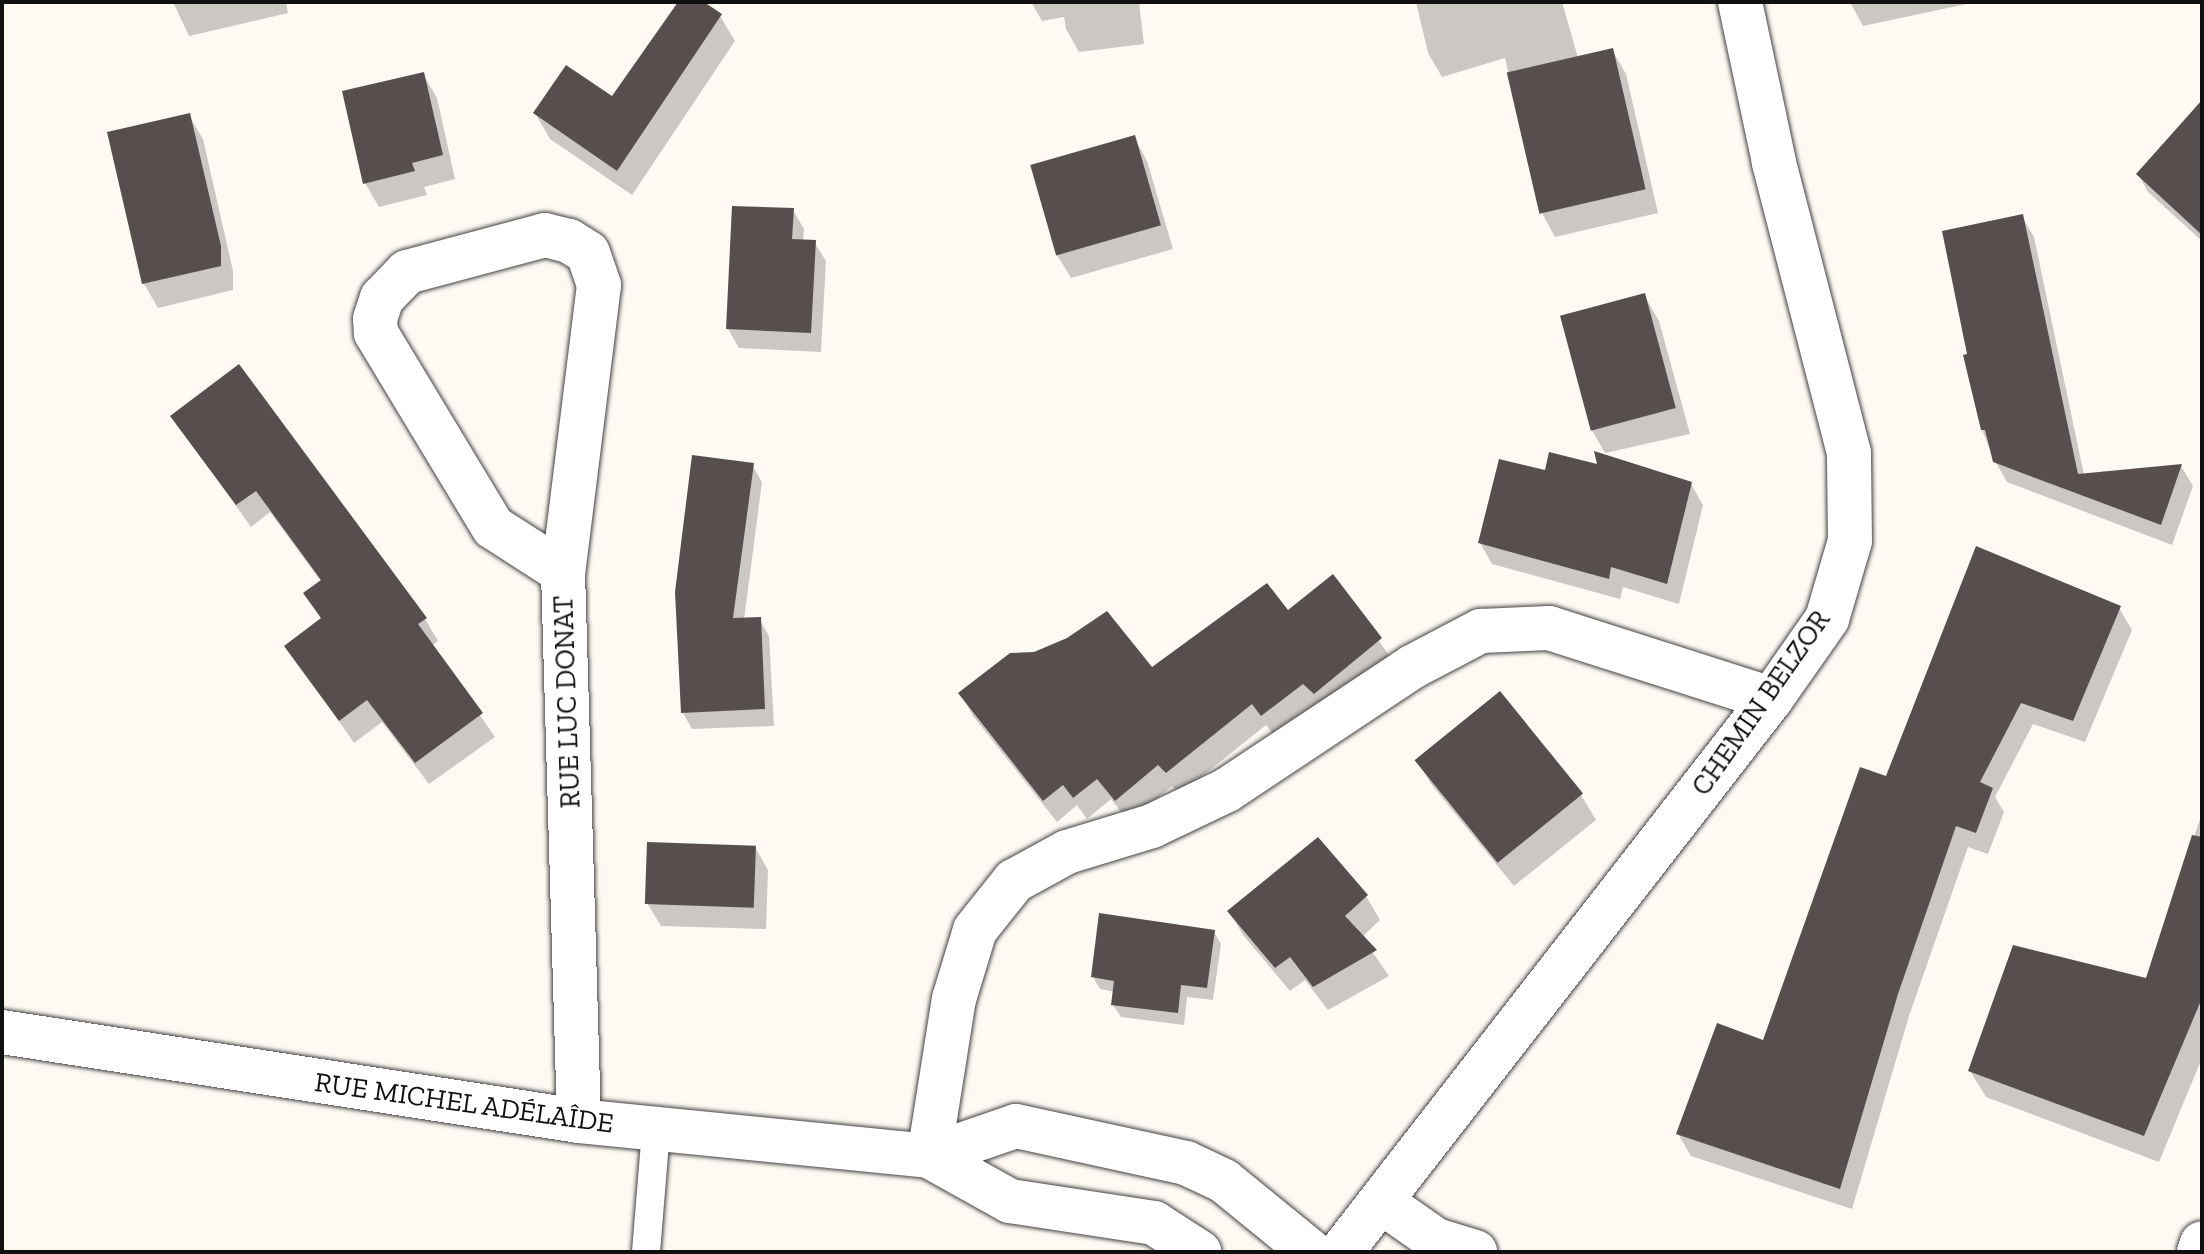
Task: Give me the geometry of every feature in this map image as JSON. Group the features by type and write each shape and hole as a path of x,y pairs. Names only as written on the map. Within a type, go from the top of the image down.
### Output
{"street":[{"name":"CHEMIN BELZOR","path":"1341,1252 1383,1203 1771,699 1827,619 1850,541 1849,453 1774,162 1740,2"},
{"name":"RUE LUC DONAT","path":"563,572 493,527 376,333 375,319 382,298 407,272 545,235 569,241 588,253 599,285 563,572 579,1121"},
{"path":"929,1156 954,999 975,930 1014,881 1067,852 1152,826 1227,790 1412,667 1481,631 1549,628 1771,699"},
{"name":"RUE MICHEL ADÉLAÎDE","path":"2,1032 579,1121 929,1156 1010,1201 1154,1223 1199,1252"},
{"name":"RUE MICHEL ADÉLAÎDE","path":"929,1156 1016,1126 1186,1163 1224,1181 1311,1252"},
{"path":"1383,1203 1436,1240 1475,1252"},
{"path":"2199,1252 2202,1243"}],"lane":[{"path":"646,1252 656,1130"}],"building":[{"path":"678,2 704,2 722,14 617,171 533,113 566,65 612,96"},
{"path":"1613,48 1646,189 1539,214 1507,73"},
{"path":"424,72 443,155 412,163 415,171 363,184 342,91"},
{"path":"2202,100 2202,235 2136,174"},
{"path":"190,113 221,246 221,266 142,284 107,132"},
{"path":"1135,135 1161,225 1056,255 1030,165"},
{"path":"732,206 794,208 792,239 816,240 811,333 726,329"},
{"path":"2023,214 2078,474 2182,464 2161,525 1993,462 1985,430 1981,430 1963,355 1967,354 1942,231"},
{"path":"1645,293 1676,408 1591,431 1560,316"},
{"path":"239,364 427,618 418,624 483,713 415,763 367,700 339,721 284,646 321,618 303,593 321,580 256,491 236,505 170,416"},
{"path":"1594,451 1692,482 1667,584 1611,567 1609,579 1478,543 1499,459 1545,470 1549,452 1597,464"},
{"path":"692,455 754,463 733,618 761,617 765,709 681,713 675,592"},
{"path":"1976,546 2121,606 2073,721 2021,703 1980,782 1993,788 1976,833 1956,826 1898,994 1840,1189 1676,1134 1717,1023 1763,1040 1860,767 1886,776"},
{"path":"1333,574 1382,638 1314,694 1303,684 1261,716 1252,704 1166,773 1158,765 1115,801 1097,779 1073,798 1063,785 1043,801 958,693 1010,653 1034,652 1067,638 1107,611 1152,667 1267,583 1288,610"},
{"path":"1500,691 1583,794 1498,863 1415,760"},
{"path":"2192,835 2202,837 2202,998 2144,1136 1968,1071 2013,945 2146,978"},
{"path":"1318,837 1368,895 1345,916 1377,950 1313,987 1290,957 1275,968 1227,911"},
{"path":"647,842 756,846 754,908 645,904"},
{"path":"1099,913 1215,930 1207,988 1181,985 1178,1013 1111,1005 1114,981 1091,977"}]}
